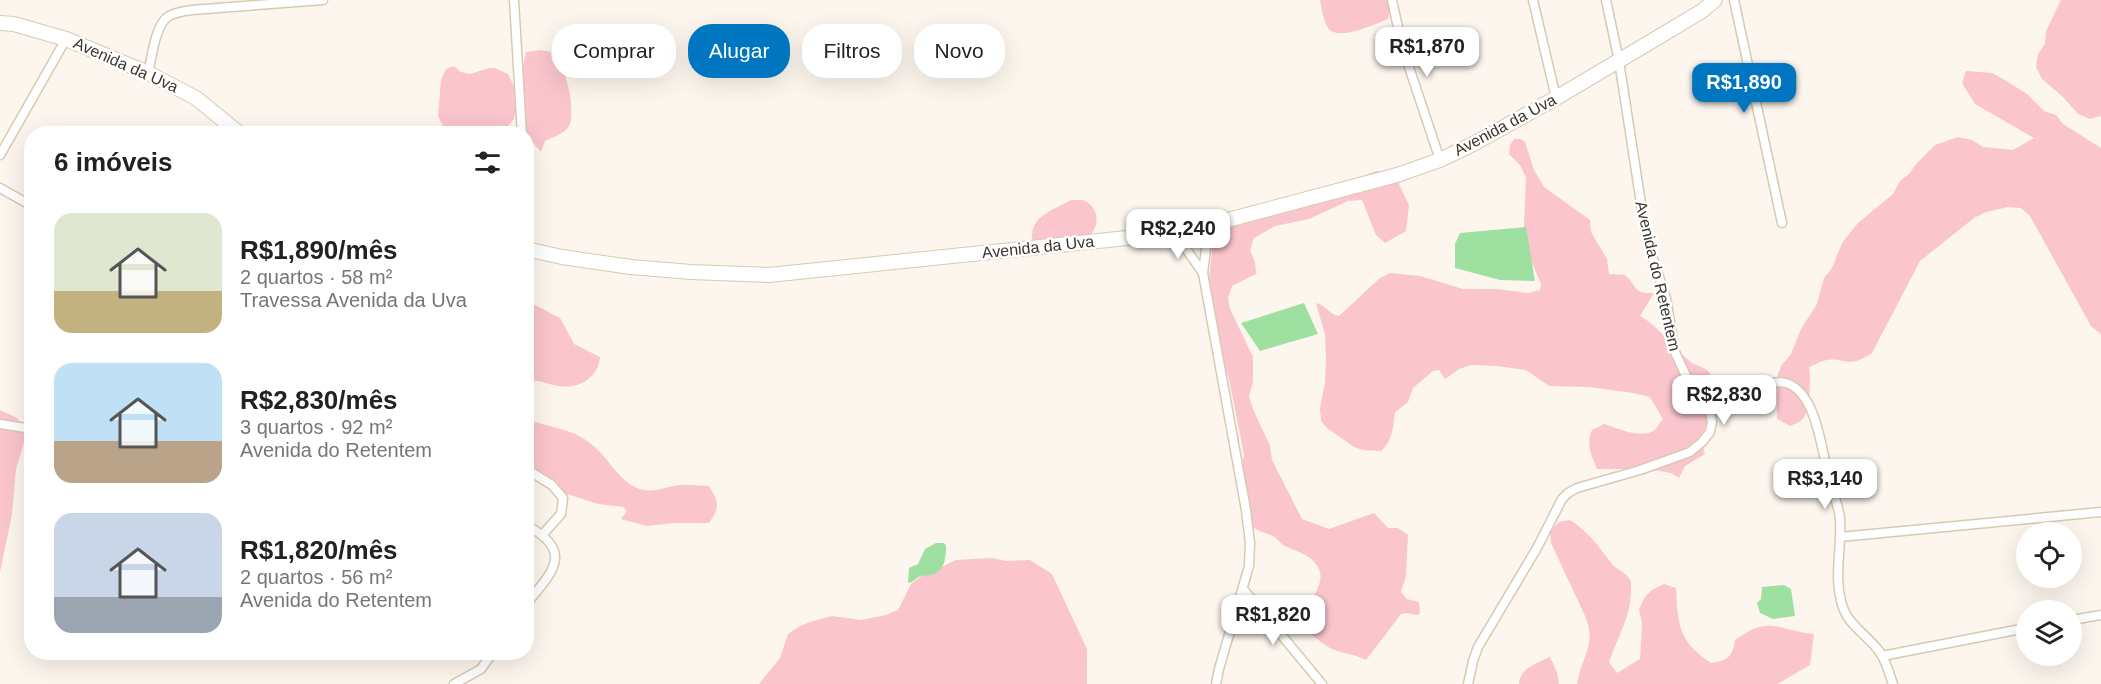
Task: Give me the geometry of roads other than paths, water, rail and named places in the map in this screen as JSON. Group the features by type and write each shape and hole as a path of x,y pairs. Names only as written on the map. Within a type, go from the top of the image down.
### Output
{"main road":[{"name":"Avenida da Uva","path":"534,251 631,267 700,273 769,275 1174,232 1209,225 1396,175 1440,160 1556,98 1702,11 1716,0"},
{"name":"Avenida da Uva","path":"0,23 14,24 66,39 148,73 196,98 230,126"}],"street":[{"path":"148,73 159,29 164,20 171,15 192,10 323,0"},
{"path":"514,0 522,126"},
{"path":"1392,0 1402,46 1440,160"},
{"path":"1533,0 1556,98"},
{"name":"Avenida do Retentem","path":"1606,0 1619,61 1644,223 1666,298 1675,352 1683,371 1710,410"},
{"path":"1734,0 1782,223"},
{"path":"0,155 66,39"},
{"path":"0,188 24,202"},
{"path":"1209,225 1203,273 1250,543 1250,566 1218,669 1216,684"},
{"path":"1174,232 1203,273"},
{"path":"1468,684 1478,646 1562,499 1577,488 1640,470 1690,452 1710,432 1712,422 1710,410 1775,383 1785,383 1800,392 1812,411 1839,515 1837,585 1845,615 1882,656 1893,684"},
{"path":"0,424 24,428"},
{"path":"534,474 552,485 562,498 561,514 543,534"},
{"path":"1840,537 2101,512"},
{"path":"534,529 543,534 552,544 555,555 555,564 549,576 534,594"},
{"path":"1244,590 1322,684"},
{"path":"2082,618 2101,615"},
{"path":"1882,656 2016,630"},
{"path":"454,684 481,669 487,660"}]}
